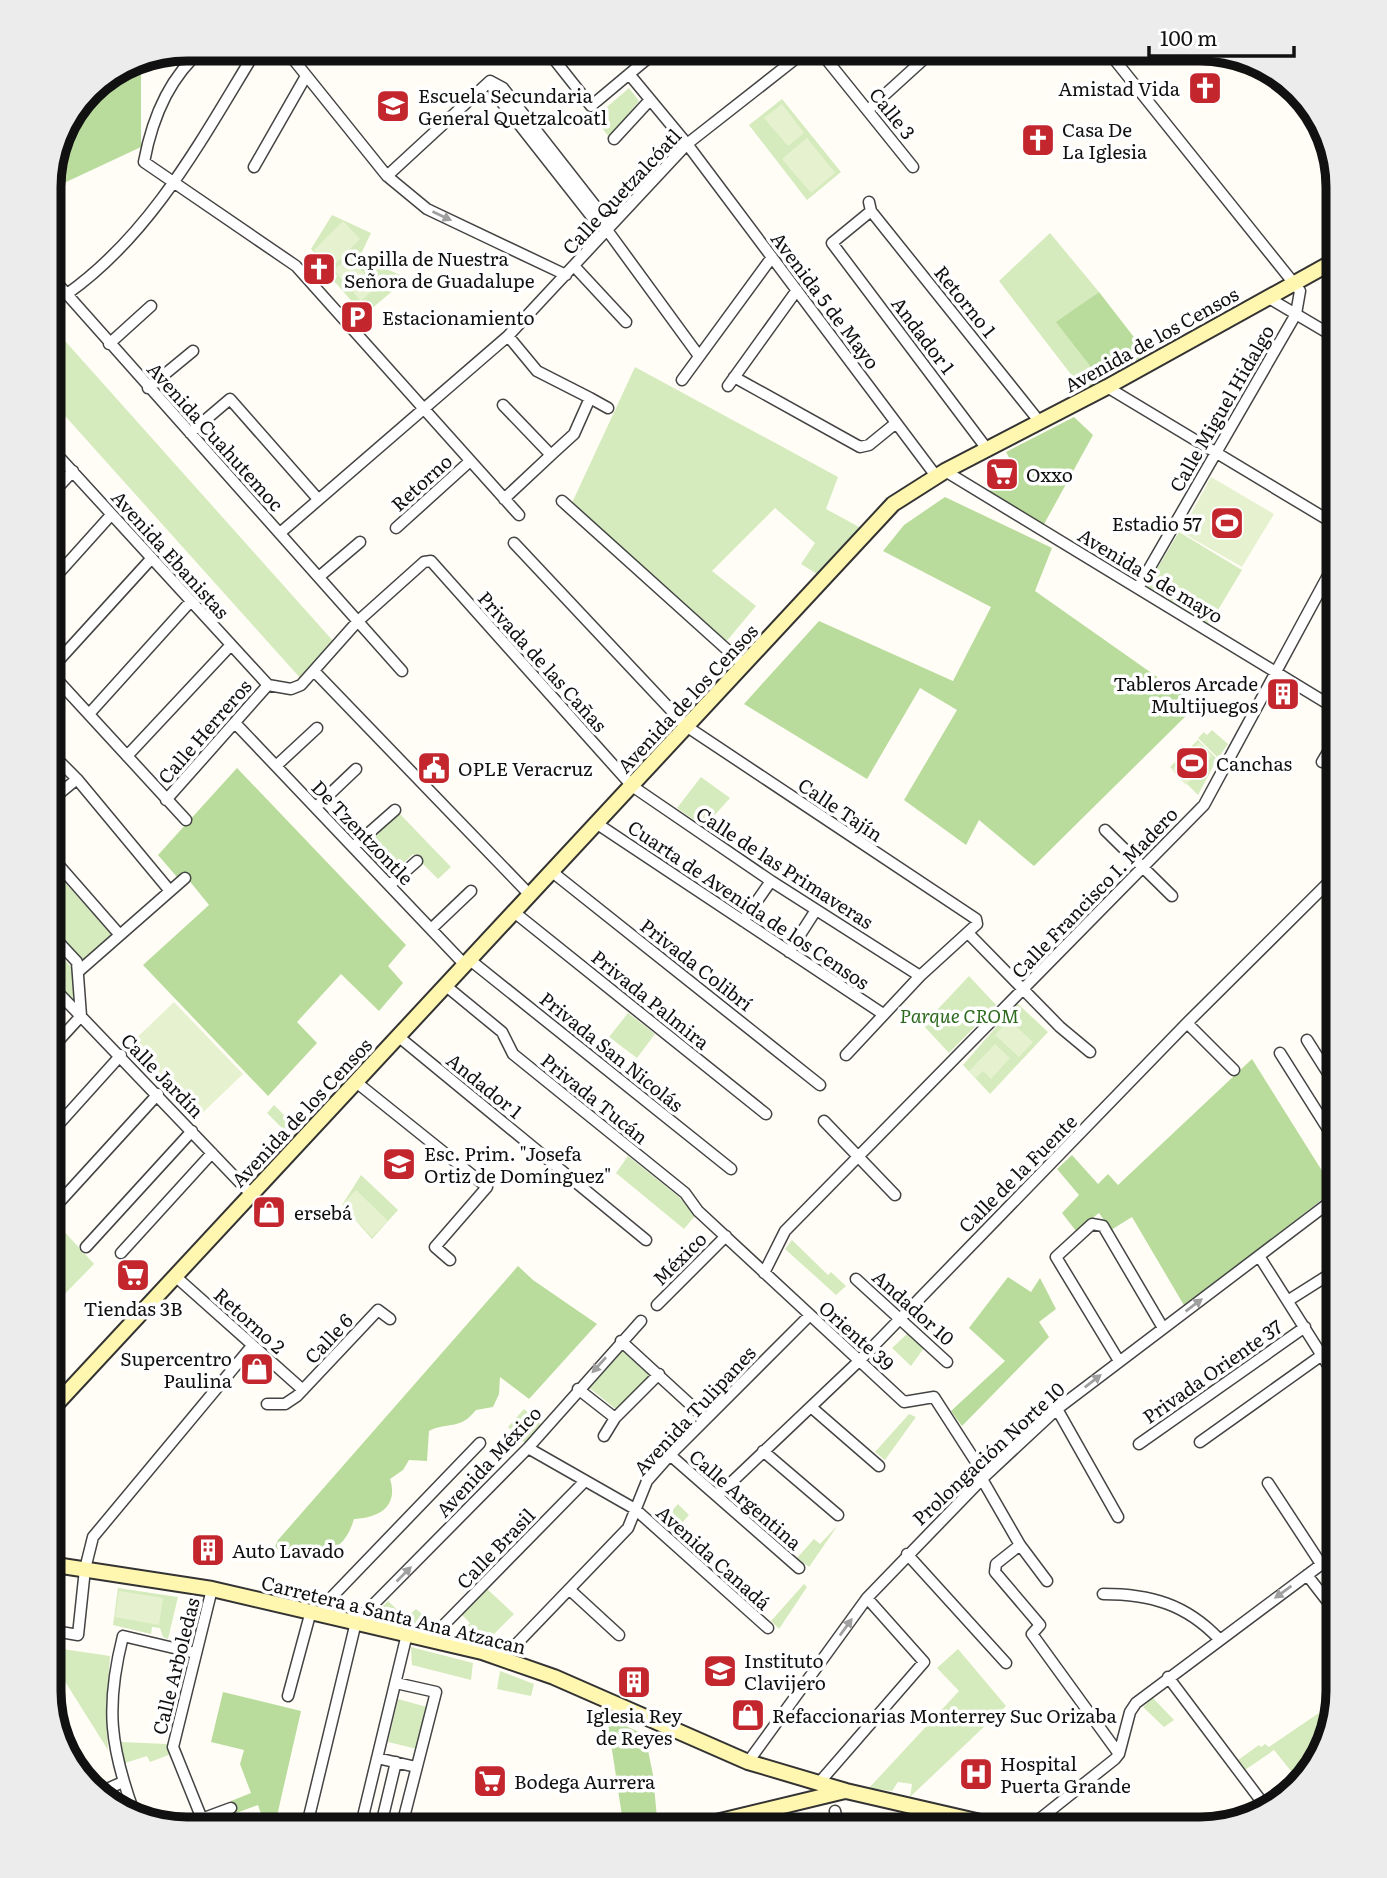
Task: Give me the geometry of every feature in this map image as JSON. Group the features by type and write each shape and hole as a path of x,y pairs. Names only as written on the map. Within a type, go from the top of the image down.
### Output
{"street":[{"name":"Retorno","path":"191,62 173,81 150,130 144,162 296,266 519,515"},
{"path":"67,294 110,260 175,183 249,62"},
{"path":"295,62 387,176 427,209 566,275"},
{"path":"556,62 591,106 643,62"},
{"name":"Calle Quetzalcóatl","path":"281,533 508,335 687,144 791,62"},
{"name":"Calle 3","path":"829,62 913,167"},
{"path":"868,110 921,62"},
{"path":"1116,62 1292,282"},
{"path":"629,74 687,144"},
{"path":"254,167 306,76"},
{"path":"387,176 489,81 503,88 604,217 607,230 699,356"},
{"path":"614,139 649,101"},
{"name":"Avenida 5 de Mayo","path":"687,144 896,423 941,474"},
{"name":"Andador 1","path":"870,206 832,243 987,449"},
{"name":"Retorno 1","path":"870,206 1039,421"},
{"path":"682,380 772,257"},
{"name":"Avenida de los Censos","path":"61,1398 893,505 941,474 1107,387 1326,265"},
{"path":"574,266 626,322"},
{"name":"Calle Miguel Hidalgo","path":"1138,588 1296,314 1300,291 1292,282"},
{"name":"Avenida Cuahutemoc","path":"62,288 402,671"},
{"path":"797,290 731,381 860,447 869,444 896,423"},
{"path":"1267,297 1326,332"},
{"path":"109,344 151,306"},
{"path":"508,335 537,370 608,408"},
{"path":"148,388 193,351"},
{"path":"1107,387 1326,519"},
{"path":"504,499 574,433 590,398"},
{"path":"190,433 230,399 318,499"},
{"path":"503,405 551,455"},
{"name":"Avenida Ebanistas","path":"62,460 268,685"},
{"name":"Retorno","path":"397,528 469,462"},
{"path":"62,483 72,471"},
{"name":"Avenida 5 de mayo","path":"941,474 1138,588 1326,702"},
{"path":"562,501 744,665"},
{"path":"62,570 111,515"},
{"path":"320,576 360,542"},
{"name":"Calle Tajín","path":"513,543 686,726 977,921 968,933"},
{"path":"62,657 151,559"},
{"name":"Privada de las Cañas","path":"357,622 428,561 632,786"},
{"name":"Calle Francisco I. Madero","path":"764,1273 785,1231 1204,805 1326,580"},
{"path":"89,714 191,601"},
{"path":"268,685 296,688 315,672 357,622"},
{"path":"127,756 230,646"},
{"path":"315,672 530,895"},
{"path":"62,685 186,820"},
{"name":"Calle Herreros","path":"166,800 268,685"},
{"name":"De Tzentzontle","path":"235,723 431,929 468,963"},
{"path":"276,766 317,728"},
{"path":"1322,762 1326,756"},
{"path":"62,764 170,891"},
{"path":"316,807 356,769"},
{"path":"62,792 77,779"},
{"name":"Calle de las Primaveras","path":"632,786 771,881 920,976"},
{"path":"353,847 395,810"},
{"name":"Cuarta de Avenida de los Censos","path":"596,823 883,1014"},
{"path":"1105,830 1172,896"},
{"path":"390,885 417,860"},
{"path":"62,869 118,934"},
{"name":"Privada Colibrí","path":"551,871 820,1085"},
{"path":"79,971 185,878"},
{"path":"743,921 771,881"},
{"name":"Calle de la Fuente","path":"718,1496 859,1361 1187,1023 1326,885"},
{"path":"431,929 471,891"},
{"path":"789,952 816,910"},
{"name":"Privada Palmira","path":"514,912 766,1114"},
{"path":"846,1055 920,976 968,933 1060,1027 1090,1052"},
{"path":"61,945 77,962 81,1016 61,1037"},
{"name":"Privada San Nicolás","path":"468,963 731,1169"},
{"name":"Privada Tucán","path":"446,986 502,1032 513,1054 685,1193 698,1211 764,1273"},
{"name":"Calle Jardín","path":"61,996 121,1055 250,1193"},
{"path":"1187,1023 1234,1070"},
{"name":"Andador 1","path":"399,1037 646,1240"},
{"path":"1307,1040 1326,1070"},
{"path":"1280,1053 1326,1126"},
{"path":"61,1121 121,1055"},
{"path":"356,1082 487,1187 435,1247 450,1260"},
{"path":"61,1200 158,1094"},
{"path":"824,1121 895,1195"},
{"path":"86,1247 192,1131"},
{"path":"121,1253 212,1153"},
{"name":"Prolongación Norte 10","path":"748,1762 867,1598 984,1477 1056,1409 1326,1205"},
{"path":"1119,1361 1056,1257 1057,1253 1092,1224 1102,1226 1163,1328"},
{"name":"México","path":"657,1306 726,1236"},
{"path":"1259,1256 1326,1362"},
{"name":"Oriente 39","path":"764,1273 904,1402 934,1397 984,1477"},
{"name":"Retorno 2","path":"174,1276 303,1390"},
{"path":"1289,1300 1326,1277"},
{"name":"Andador 10","path":"856,1279 947,1362"},
{"name":"Calle 6","path":"303,1390 378,1310 390,1320"},
{"name":"Avenida Tulipanes","path":"502,1659 628,1528 647,1481 670,1455 809,1316"},
{"name":"Avenida México","path":"356,1622 528,1448 641,1321"},
{"name":"Privada Oriente 37","path":"1139,1444 1305,1327"},
{"path":"621,1341 705,1418"},
{"path":"61,1632 78,1635 85,1569 93,1537 252,1346"},
{"path":"1200,1442 1322,1355"},
{"path":"604,1436 615,1418 659,1374"},
{"path":"578,1389 615,1418"},
{"path":"267,1404 285,1404 303,1390"},
{"path":"811,1407 879,1466"},
{"path":"1056,1409 1118,1517"},
{"path":"288,1696 316,1612 480,1443"},
{"name":"Avenida Canadá","path":"528,1448 635,1509 768,1628"},
{"path":"763,1451 838,1516"},
{"name":"Calle Argentina","path":"670,1455 799,1569"},
{"path":"984,1477 1020,1545 1047,1581"},
{"name":"Calle Brasil","path":"430,1639 584,1482"},
{"path":"1268,1483 1321,1564"},
{"path":"1020,1545 996,1564 995,1572 1040,1626 1032,1634 1119,1754"},
{"path":"907,1554 1006,1663"},
{"path":"1042,1817 1119,1754 1130,1712 1136,1703 1168,1676 1326,1560"},
{"name":"Carretera a Santa Ana Atzacan","path":"61,1568 85,1569 212,1589 430,1639 554,1677 748,1762 818,1784 956,1817"},
{"path":"1307,1575 1326,1600"},
{"name":"Calle Arboledas","path":"201,1816 173,1746 212,1589"},
{"path":"570,1590 618,1635"},
{"path":"1103,1594 1132,1593 1179,1608 1194,1615 1219,1639"},
{"path":"818,1784 924,1662 867,1598"},
{"path":"309,1816 356,1622"},
{"path":"363,1816 407,1634"},
{"path":"131,1803 114,1752 112,1709 123,1636 195,1653"},
{"path":"1168,1676 1261,1801"},
{"path":"396,1682 436,1692 404,1816"},
{"path":"377,1758 416,1767"},
{"path":"383,1816 396,1762"},
{"path":"108,1789 123,1782"},
{"path":"748,1817 846,1791"},
{"path":"217,1816 231,1808"},
{"path":"835,1811 836,1817"}],"green space":[{"path":"141,70 141,147 62,184 62,171 71,139 87,111 111,87"},
{"path":"629,88 639,101 609,137 594,118"},
{"path":"782,99 841,172 807,200 749,125"},
{"path":"782,104 804,133 788,146 764,118"},
{"path":"807,138 835,173 811,193 782,159"},
{"path":"332,215 371,233 359,258 408,278 364,315 334,281 337,276 311,249"},
{"path":"343,221 360,239 332,267 314,250"},
{"path":"1050,233 1099,292 1057,322 1101,380 1083,390 999,281"},
{"path":"349,257 376,287 361,301 334,270"},
{"path":"1099,292 1147,354 1101,380 1056,322"},
{"path":"62,337 334,642 301,679 62,412"},
{"path":"635,367 838,477 826,509 861,528 817,574 801,564 815,543 775,508 712,571 756,606 725,643 571,505"},
{"path":"1074,417 1093,435 1043,526 988,492 1018,474 1006,452"},
{"name":"Estadio 57","path":"1211,477 1274,514 1242,567 1181,532"},
{"path":"945,497 1052,548 1035,591 1197,705 1034,866 979,820 966,845 904,800 957,710 920,688 867,779 744,704 819,621 953,681 991,607 883,551 904,525"},
{"path":"1179,532 1242,570 1209,625 1146,587"},
{"path":"1212,730 1228,744 1218,758 1198,738 1204,732 1207,735"},
{"path":"1198,740 1217,759 1198,795 1170,767"},
{"name":"Canchas","path":"1199,742 1212,756 1186,785 1172,770"},
{"path":"237,768 406,945 388,966 403,983 379,1011 341,974 297,1022 317,1043 268,1096 143,965 209,905 183,873 177,877 158,855"},
{"path":"701,777 730,798 704,827 677,808"},
{"path":"399,813 451,867 438,879 413,854 389,877 362,848"},
{"path":"62,879 112,935 83,964 61,940"},
{"path":"65,960 73,969 77,1002 61,987 61,964"},
{"name":"Parque CROM","path":"969,976 996,1005 949,1053 923,1025"},
{"path":"174,1002 243,1074 194,1121 125,1049"},
{"path":"1017,1003 1048,1032 990,1094 963,1065"},
{"path":"628,1013 655,1034 637,1058 609,1037"},
{"path":"1009,1020 1033,1042 1019,1057 995,1035"},
{"path":"995,1044 1010,1058 991,1079 983,1071 976,1078 969,1071"},
{"path":"1252,1059 1326,1177 1326,1196 1185,1307 1132,1217 1111,1230 1099,1213 1076,1231 1062,1213 1079,1195 1057,1169 1072,1155 1098,1184 1108,1174 1118,1185"},
{"path":"274,1105 299,1130 292,1138 267,1113"},
{"path":"628,1156 679,1197 695,1216 684,1229 616,1173"},
{"path":"361,1175 398,1210 372,1239 342,1205"},
{"path":"356,1190 388,1221 372,1237 342,1205"},
{"path":"61,1228 94,1264 61,1298"},
{"path":"792,1240 828,1275 831,1272 846,1286 836,1295 785,1249"},
{"path":"518,1266 533,1280 597,1324 529,1399 500,1377 499,1394 493,1407 476,1410 464,1421 429,1431 427,1461 409,1460 403,1470 390,1479 392,1497 389,1504 371,1516 354,1519 343,1541 335,1548 323,1555 310,1550 274,1549 278,1540"},
{"path":"1008,1277 1031,1292 1040,1278 1056,1309 1039,1322 1049,1337 962,1426 951,1411 1005,1361 969,1328"},
{"path":"908,1333 924,1348 911,1366 892,1348"},
{"path":"619,1348 650,1375 617,1410 587,1386"},
{"path":"524,1409 542,1425 525,1443 508,1427"},
{"path":"909,1414 916,1417 885,1460 875,1452"},
{"path":"678,1504 689,1515 673,1533 661,1522"},
{"path":"838,1525 809,1567 797,1558 814,1539 820,1544"},
{"path":"804,1584 807,1587 779,1629 771,1621"},
{"path":"118,1588 178,1597 168,1639 163,1637 160,1628 152,1627 151,1634 113,1625"},
{"path":"487,1589 514,1614 481,1647 446,1638 447,1631 458,1636 470,1623 462,1615"},
{"path":"119,1591 163,1598 159,1625 115,1617"},
{"path":"388,1601 406,1618 416,1609 436,1626 408,1627 384,1621 382,1607"},
{"path":"411,1647 473,1663 471,1680 412,1665"},
{"path":"61,1649 110,1656 106,1708 108,1750 61,1675"},
{"path":"958,1649 1006,1706 910,1797 912,1784 898,1782 892,1791 869,1788 959,1691 937,1668"},
{"path":"500,1671 534,1684 531,1696 497,1689"},
{"path":"223,1692 301,1711 277,1816 262,1816 258,1805 236,1813 231,1801 251,1793 240,1764 244,1750 211,1742"},
{"path":"1153,1698 1174,1720 1164,1727 1143,1707"},
{"path":"398,1699 427,1707 417,1749 388,1742"},
{"path":"1324,1709 1309,1754 1291,1771 1274,1750 1245,1770 1238,1760 1259,1745 1261,1747 1265,1744 1269,1747"},
{"path":"607,1717 645,1735 653,1775 657,1816 622,1816"},
{"path":"121,1742 167,1744 171,1754 150,1762 147,1756 125,1763"}],"place":[{"name":"Amistad Vida","path":"1205,88"},
{"name":"Escuela Secundaria General Quetzalcoatl","path":"393,106"},
{"name":"Casa De La Iglesia","path":"1038,140"},
{"name":"Capilla de Nuestra Señora de Guadalupe","path":"319,269"},
{"name":"Estacionamiento","path":"357,317"},
{"name":"Oxxo","path":"1002,474"},
{"name":"Estadio 57","path":"1227,523"},
{"name":"Tableros Arcade Multijuegos","path":"1283,694"},
{"name":"Canchas","path":"1192,763"},
{"name":"OPLE Veracruz","path":"434,768"},
{"name":"Esc. Prim. \"Josefa Ortiz de Domínguez\"","path":"399,1164"},
{"name":"ersebá","path":"269,1212"},
{"name":"Tiendas 3B","path":"133,1275"},
{"name":"Supercentro Paulina","path":"257,1369"},
{"name":"Auto Lavado","path":"208,1550"},
{"name":"Instituto Clavijero","path":"720,1671"},
{"name":"Iglesia Rey de Reyes","path":"634,1682"},
{"name":"Refaccionarias Monterrey Suc Orizaba","path":"748,1715"},
{"name":"Hospital Puerta Grande","path":"976,1774"},
{"name":"Bodega Aurrera","path":"490,1781"}]}
